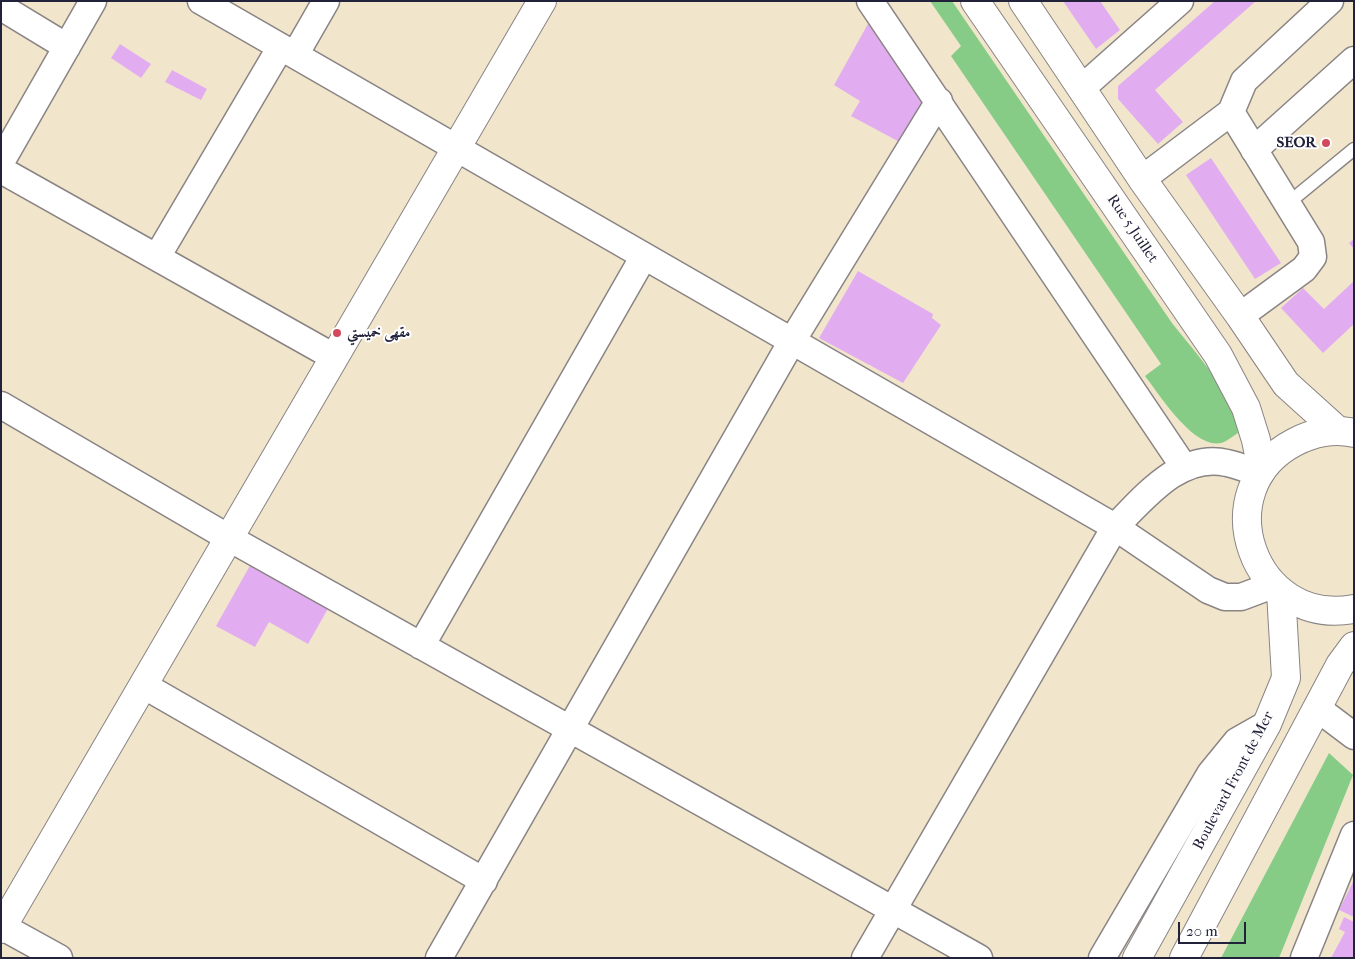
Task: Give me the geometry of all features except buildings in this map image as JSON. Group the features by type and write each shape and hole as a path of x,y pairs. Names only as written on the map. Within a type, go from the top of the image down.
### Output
{"main road":[{"path":"2,927 542,1"},
{"name":"Rue 5 Juillet","path":"975,1 1218,355 1246,408 1256,440 1261,472"},
{"path":"1023,1 1142,179 1286,384 1348,430"},
{"path":"1348,430 1303,437 1280,451 1261,472 1253,486 1247,510 1246,531 1251,551 1260,569 1277,589 1303,604 1327,610 1354,609"},
{"name":"Boulevard Front de Mer","path":"1137,958 1267,724 1286,678 1277,589"},
{"path":"1184,958 1340,665 1354,646"}],"street":[{"path":"1,162 93,1"},
{"path":"201,1 1115,527 1208,590 1225,597 1241,597 1277,589"},
{"path":"157,257 288,51 326,1"},
{"path":"870,1 1184,467"},
{"path":"1082,88 1180,1"},
{"path":"1142,179 1231,112 1244,81 1330,1"},
{"path":"1,8 67,47"},
{"path":"1254,150 1354,60"},
{"path":"439,958 792,341 939,102"},
{"path":"1231,112 1311,242 1313,257 1304,269 1240,316"},
{"path":"1,170 334,357"},
{"path":"421,646 644,256"},
{"path":"1,405 229,538 893,908 979,958"},
{"path":"865,958 1115,527 1155,488 1184,467 1204,462 1226,462 1261,472"},
{"path":"143,685 484,882"},
{"path":"1317,708 1354,736"},
{"path":"1102,958 1210,774 1237,741 1267,724"},
{"path":"1304,958 1354,835"},
{"path":"2,927 59,958"}],"lane":[{"path":"1287,204 1354,149"}],"green space":[{"path":"930,1 952,1 1172,323 1212,374 1228,402 1238,433 1221,443 1210,443 1199,438 1178,419 1145,376 1161,364 951,56 961,46"},
{"path":"1329,753 1353,775 1279,958 1221,958"}],"place":[{"name":"SEOR","path":"1326,143"},
{"name":"مقهى خميستي","path":"337,333"}]}
